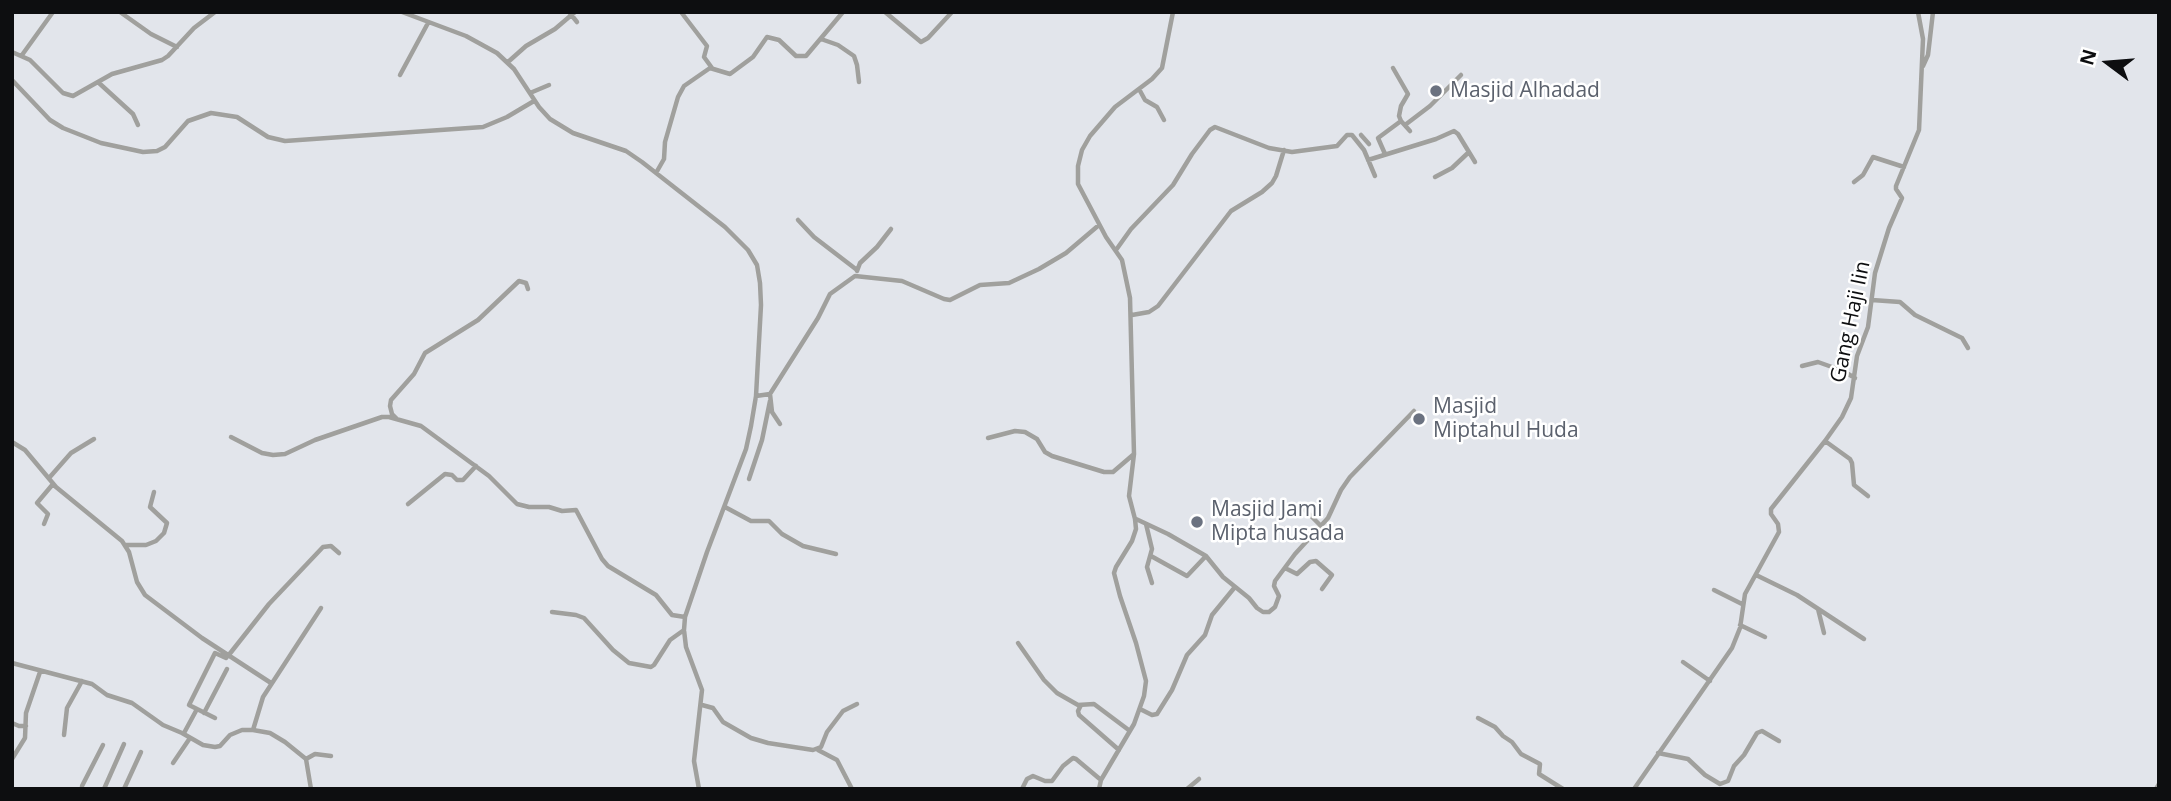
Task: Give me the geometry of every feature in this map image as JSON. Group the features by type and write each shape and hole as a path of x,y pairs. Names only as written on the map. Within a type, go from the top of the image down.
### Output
{"street":[{"path":"22,55 53,12"},
{"path":"120,12 151,34 177,47"},
{"path":"12,52 22,55 36,65 68,96 76,95 113,74 162,61 194,28 215,12"},
{"path":"402,12 473,39 508,62 546,115 563,128 582,137 626,151 742,243 757,265 761,293 756,396 746,449 685,617 684,630 688,652 702,687 694,761 699,789"},
{"path":"681,12 707,46 704,57 712,68 725,74 730,74 753,57 767,37 776,38 800,57 810,53 843,12"},
{"path":"885,12 921,42 952,12"},
{"path":"1099,789 1101,780 1130,731 1146,687 1144,671 1114,573 1135,535 1135,519 1129,496 1134,454 1132,315 1124,265 1078,184 1078,166 1082,150 1090,136 1115,107 1162,68 1173,12"},
{"name":"Gang Haji Iin","path":"1634,789 1732,648 1740,625 1745,594 1779,532 1770,509 1825,441 1849,404 1857,356 1868,327 1875,273 1902,198 1896,188 1919,130 1923,39 1918,12"},
{"path":"1922,69 1928,55 1933,12"},
{"path":"508,62 526,46 555,29 572,13 578,22"},
{"path":"400,75 428,23"},
{"path":"821,39 838,45 854,56 859,82"},
{"path":"656,173 664,159 665,142 680,92 684,86 712,68"},
{"path":"1393,68 1408,94 1399,116 1410,131"},
{"path":"1385,154 1377,138 1430,106 1461,75"},
{"path":"12,80 56,124 102,143 143,152 165,147 188,121 211,113 223,113 243,120 272,139 291,141 483,127 507,117 534,100"},
{"path":"99,83 133,114 138,125"},
{"path":"530,93 549,85"},
{"path":"1139,89 1147,102 1157,107 1164,120"},
{"path":"1116,250 1131,229 1173,185 1192,154 1213,128 1251,142 1304,152 1337,146 1350,135 1356,139 1375,176"},
{"path":"1368,160 1436,139 1451,131 1458,134 1475,162"},
{"path":"1356,139 1362,134 1369,144"},
{"path":"1132,315 1149,312 1158,306 1231,211 1272,183 1284,150"},
{"path":"1435,177 1452,168 1469,152"},
{"path":"1854,182 1863,175 1874,157 1903,167"},
{"path":"798,220 857,272 906,282 949,300 980,285 1009,283 1039,270 1059,258 1099,225"},
{"path":"749,479 762,440 770,394 830,294 857,272 863,260 891,229"},
{"path":"382,417 393,397 412,377 425,353 478,320 519,281 526,283 528,289"},
{"path":"1872,300 1900,302 1913,314 1962,338 1968,348"},
{"path":"1802,366 1818,362 1855,378"},
{"path":"756,396 770,394"},
{"path":"770,401 774,417 780,424"},
{"path":"390,406 394,416 401,421"},
{"path":"1135,519 1206,556 1223,577 1259,610 1269,612 1279,598 1274,583 1332,512 1350,477 1414,411"},
{"path":"231,437 262,453 274,456 382,417 421,426 476,466 522,506 577,511 599,555 608,566 656,594 672,615 685,617"},
{"path":"988,438 1015,431 1025,432 1037,439 1048,454 1104,472 1113,472 1134,454"},
{"path":"49,478 71,453 93,439"},
{"path":"1825,441 1850,458 1854,485 1868,496"},
{"path":"12,442 25,450 53,484 119,537 125,545 137,582 145,595 227,657 271,683"},
{"path":"408,504 445,474 463,480 476,466"},
{"path":"44,524 48,514 37,503 53,484"},
{"path":"125,545 146,545 156,541 164,533 167,523 150,507 154,492"},
{"path":"725,507 751,521 771,522 780,533 803,546 836,554"},
{"path":"1302,507 1321,526"},
{"path":"1145,523 1151,542 1151,556 1147,567 1152,583"},
{"path":"227,657 269,604 323,547 331,545 339,554"},
{"path":"1151,556 1187,576 1206,556"},
{"path":"1285,568 1297,575 1310,562 1315,561 1332,575 1322,589"},
{"path":"1756,575 1797,595 1864,639"},
{"path":"1140,709 1152,715 1157,714 1172,690 1188,654 1206,635 1212,615 1235,587"},
{"path":"1714,590 1742,604"},
{"path":"253,730 259,706 271,683 321,608"},
{"path":"1818,608 1824,633"},
{"path":"552,612 584,618 619,656 629,663 651,667 670,640 684,630"},
{"path":"1740,625 1765,637"},
{"path":"1018,643 1052,689 1063,698 1081,705 1094,704 1130,731"},
{"path":"215,718 189,705 215,653 227,657"},
{"path":"1683,662 1710,681"},
{"path":"12,663 93,685 107,695 132,703 163,725 184,733 203,745 222,745 227,737 235,732 253,730 273,735 306,759 310,789"},
{"path":"204,713 227,668"},
{"path":"12,759 25,738 27,710 40,672"},
{"path":"64,735 67,709 82,681"},
{"path":"817,750 841,714 857,704"},
{"path":"702,705 713,708 723,722 751,738 817,750 837,760 852,789"},
{"path":"1081,705 1079,715 1119,750"},
{"path":"184,733 197,709"},
{"path":"1478,718 1512,741 1521,754 1540,764 1539,774 1563,789"},
{"path":"12,723 26,726"},
{"path":"1658,753 1683,757 1720,784 1728,781 1735,763 1744,755 1759,732 1779,741"},
{"path":"173,763 190,738"},
{"path":"104,789 124,744"},
{"path":"83,788 103,745"},
{"path":"124,789 141,752"},
{"path":"306,759 315,754 331,756"},
{"path":"1021,789 1027,779 1033,776 1052,781 1073,758 1101,780"},
{"path":"1187,789 1199,779"},
{"path":"2156,789 2159,784"}],"place":[{"name":"Masjid Alhadad","path":"1436,91"},
{"name":"Masjid Miptahul Huda","path":"1419,419"},
{"name":"Masjid Jami Mipta husada","path":"1197,522"}]}
